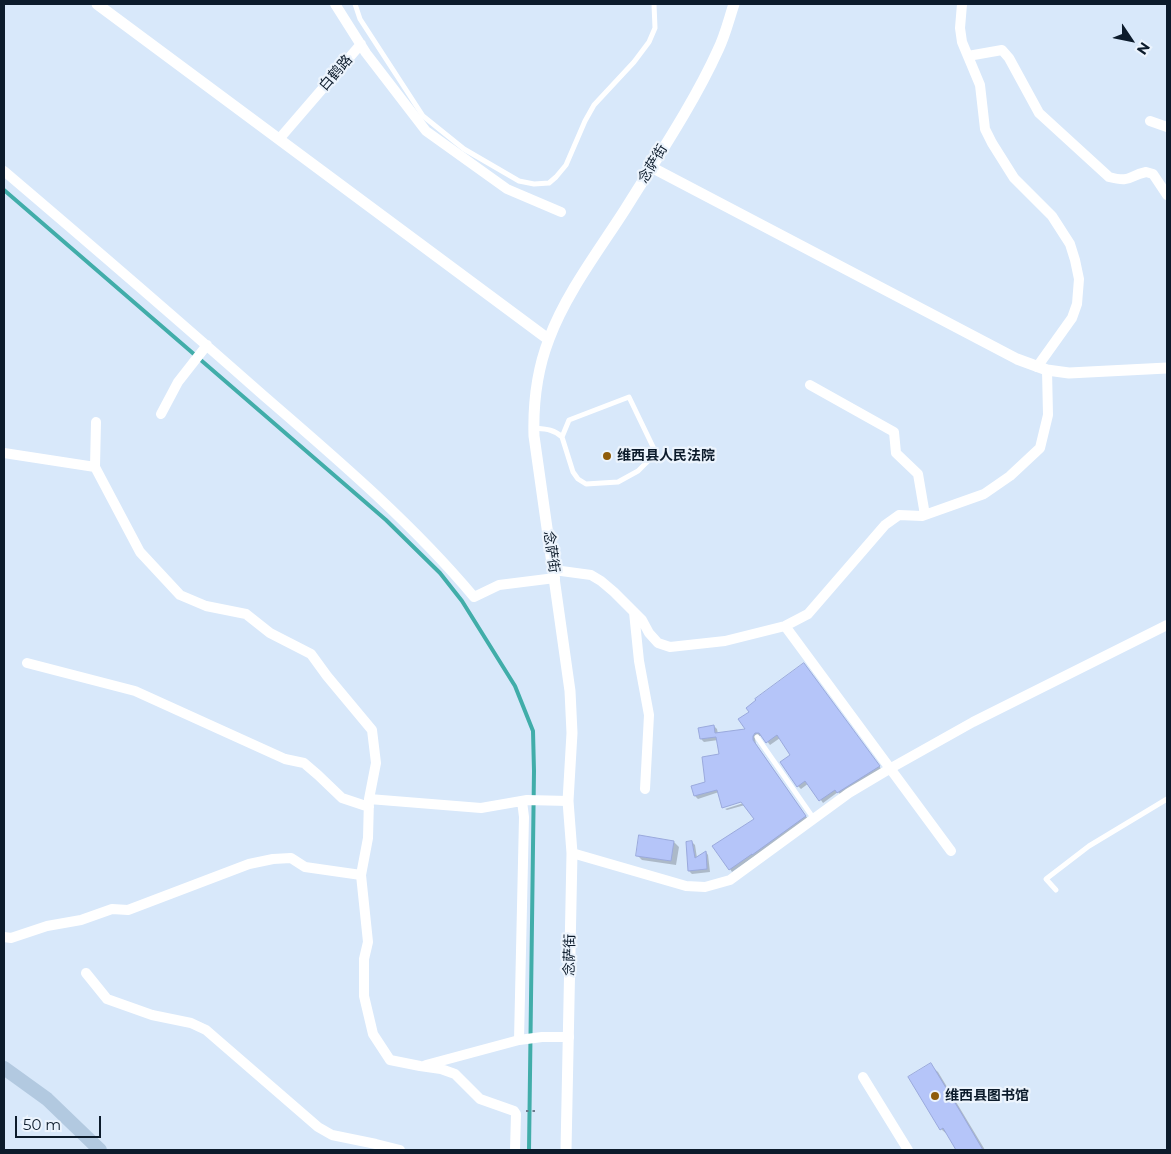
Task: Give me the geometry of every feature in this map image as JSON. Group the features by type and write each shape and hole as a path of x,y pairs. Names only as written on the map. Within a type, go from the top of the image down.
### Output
{"main road":[{"path":"4,1068 47,1098 100,1150"}],"street":[{"path":"97,4 280,138 548,339"},
{"name":"白鹤路","path":"280,138 360,44 335,4"},
{"name":"念萨街","path":"566,1150 572,853 568,801 572,733 570,691 534,428 533,407 548,339 565,304 652,167 695,93 719,50 734,4"},
{"path":"4,170 323,447 402,520 437,555 474,597 499,585 554,574 591,576 614,592 634,612 658,643 670,647 725,641 785,626 808,614 885,525 899,515 925,515 984,494 1010,476 1040,448 1048,415 1042,369 1072,318 1077,304 1079,279 1070,244 1052,216 1014,178 985,128 980,85 962,42 960,28 962,4"},
{"path":"360,44 426,131 507,189 561,212"},
{"path":"968,56 1002,50 1009,58 1039,112 1108,177 1122,180 1131,179 1146,172 1153,174 1167,195"},
{"path":"1150,121 1167,128"},
{"path":"652,167 1017,360 1042,369 1069,373 1167,368"},
{"path":"161,414 178,382 207,345"},
{"path":"810,385 894,432 896,453 918,474 925,515"},
{"path":"96,422 95,466 140,552 180,595 206,606 246,614 270,633 311,654 372,730 376,763 369,803 368,838 361,875 368,942 364,959 364,996 373,1034 390,1060 441,1069 455,1074 480,1099 514,1111 516,1114 515,1150"},
{"path":"4,453 95,466"},
{"path":"634,612 649,715 645,789"},
{"path":"572,853 686,886 705,888 730,880 849,794 891,768 1015,701 1167,625"},
{"path":"785,626 951,850"},
{"path":"27,664 135,691 285,760 304,763 342,798 369,803 481,808 525,801 568,801"},
{"path":"521,1040 525,801"},
{"path":"4,937 10,938 47,926 81,920 112,909 128,910 249,864 273,859 291,858 304,867 361,875"},
{"path":"86,973 108,999 152,1015 191,1023 206,1030 318,1127 332,1135 400,1150"},
{"path":"420,1066 521,1040 542,1036 568,1037"},
{"path":"862,1077 908,1150"}],"lane":[{"path":"355,4 360,19 423,116 464,149 518,180 534,184 548,183 566,165 594,105 634,62 649,42 655,28 654,4"},
{"path":"534,428 558,432 562,437 573,472 578,479 586,484 618,482 638,471 656,452 629,397 570,420 562,437"},
{"path":"757,737 815,819"},
{"path":"1056,890 1046,879 1089,846 1167,800"}],"path":[{"path":"522,1111 535,1111"}],"building":[{"path":"804,663 880,766 837,793 835,790 819,801 805,781 797,787 780,762 790,755 777,735 766,743 759,733 755,733 753,740 806,816 729,870 712,846 754,819 741,802 722,808 717,790 694,796 691,786 705,782 702,757 719,754 716,737 700,739 698,728 714,725 715,733 745,729 738,719 749,712 746,708 755,699"},
{"path":"639,835 674,841 671,861 636,856"},
{"path":"692,841 695,858 706,851 707,869 688,871 686,842"},
{"name":"维西县图书馆","path":"931,1063 983,1150 956,1150 943,1128 940,1130 908,1077"}],"waterway":[{"path":"4,190 386,520 440,573 462,601 515,686 533,731 529,1150"}],"place":[{"name":"维西县人民法院","path":"607,456"},
{"name":"维西县图书馆","path":"935,1096"}]}
